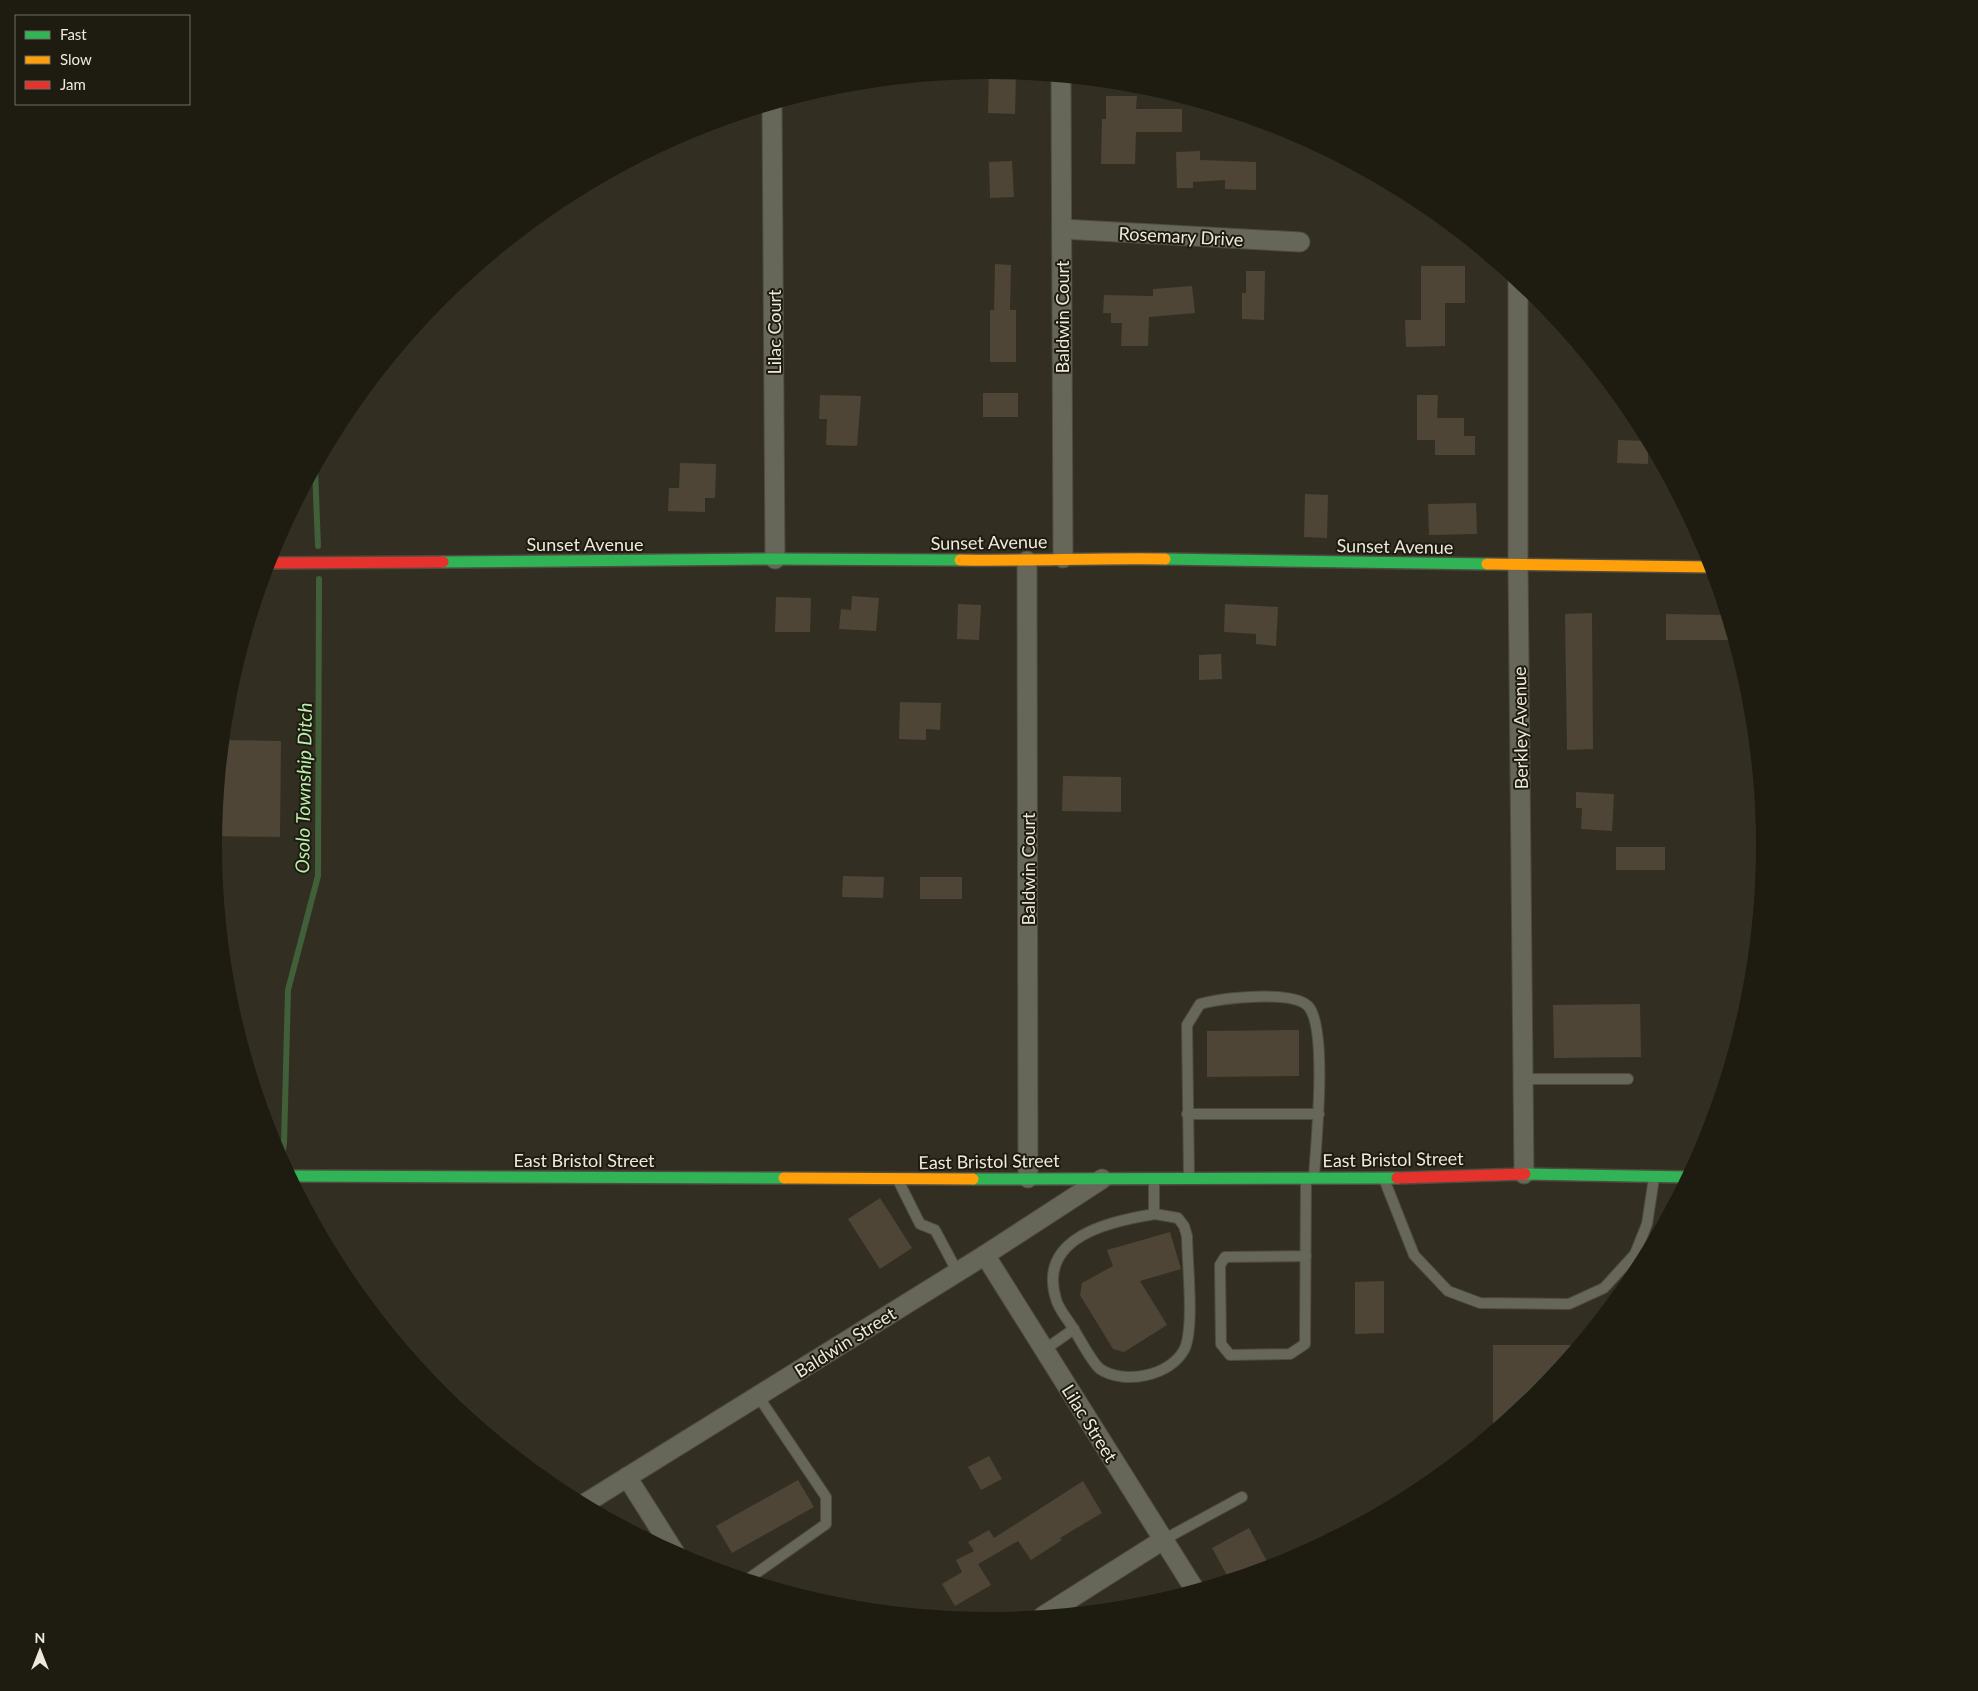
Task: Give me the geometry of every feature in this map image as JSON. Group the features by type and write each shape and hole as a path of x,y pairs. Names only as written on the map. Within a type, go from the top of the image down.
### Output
{"street":[{"name":"Baldwin Court","path":"1061,82 1063,558"},
{"name":"Lilac Court","path":"772,111 775,559"},
{"name":"Rosemary Drive","path":"1062,229 1300,242"},
{"name":"Berkley Avenue","path":"1518,291 1518,565 1524,1174"},
{"name":"Sunset Avenue","path":"277,563 775,559 1027,561 1063,558 1703,567"},
{"name":"Baldwin Court","path":"1027,561 1028,1178"},
{"name":"East Bristol Street","path":"297,1176 898,1179 1104,1177 1384,1178 1524,1174 1680,1177"},
{"name":"Baldwin Street","path":"590,1500 985,1255 1104,1177"},
{"name":"Lilac Street","path":"985,1255 1192,1585"},
{"path":"627,1477 669,1541"},
{"path":"1053,1610 1163,1540"}],"lane":[{"path":"1189,1177 1187,1025 1200,1004 1231,998 1294,998 1309,1006 1318,1026 1319,1114 1310,1178 1306,1256 1305,1344 1290,1354 1230,1355 1221,1344 1220,1265 1225,1257 1306,1256"},
{"path":"1523,1079 1628,1079"},
{"path":"1187,1114 1319,1114"},
{"path":"1154,1177 1154,1214"},
{"path":"1384,1178 1414,1255 1448,1291 1480,1303 1569,1304 1604,1288 1635,1254 1647,1224 1654,1177"},
{"path":"898,1179 920,1224 935,1230 957,1271"},
{"path":"1167,1214 1178,1218 1184,1226 1189,1317 1184,1349 1177,1359 1161,1369 1129,1379 1113,1376 1098,1368 1074,1329 1056,1300 1053,1283 1054,1267 1060,1253 1070,1242 1085,1234 1141,1216 1167,1214"},
{"path":"1044,1350 1074,1329"},
{"path":"754,1575 826,1524 826,1497 758,1396"},
{"path":"1163,1540 1242,1497"}],"building":[{"path":"989,79 1016,80 1015,114 988,113"},
{"path":"1106,96 1137,96 1136,109 1182,109 1182,132 1136,132 1135,164 1101,164 1102,119 1106,119"},
{"path":"1200,151 1200,160 1256,162 1256,190 1225,189 1225,180 1193,182 1193,188 1177,188 1176,152"},
{"path":"1012,161 1014,197 990,198 989,162"},
{"path":"995,264 1011,265 1010,310 1016,310 1016,362 990,362 990,310 994,310"},
{"path":"1421,266 1465,266 1465,303 1445,303 1445,346 1406,347 1405,320 1421,320"},
{"path":"1246,271 1265,271 1264,320 1242,319 1242,293 1246,293"},
{"path":"1192,286 1195,313 1149,317 1148,346 1121,346 1122,323 1111,323 1111,313 1103,313 1104,295 1153,296 1153,289"},
{"path":"983,393 1018,393 1018,417 983,417"},
{"path":"820,395 861,396 857,446 826,445 827,419 819,419"},
{"path":"1417,395 1438,395 1437,418 1464,418 1464,436 1475,436 1475,455 1435,455 1435,440 1417,440"},
{"path":"1618,440 1640,441 1648,454 1648,464 1617,463"},
{"path":"680,463 716,464 715,498 705,498 705,512 668,511 669,488 679,488"},
{"path":"1305,494 1328,495 1327,538 1304,537"},
{"path":"1476,503 1477,534 1429,535 1428,504"},
{"path":"852,596 879,598 876,631 839,629 841,609 851,610"},
{"path":"776,597 811,598 810,632 775,632"},
{"path":"958,604 981,605 979,640 957,639"},
{"path":"1225,604 1278,607 1276,646 1256,644 1256,634 1224,632"},
{"path":"1592,613 1593,749 1567,750 1565,614"},
{"path":"1666,614 1720,615 1728,640 1666,640"},
{"path":"1221,654 1222,679 1199,680 1199,655"},
{"path":"900,702 941,703 940,730 926,729 926,740 899,739"},
{"path":"230,740 281,741 280,837 222,836 224,795"},
{"path":"1063,776 1121,777 1121,812 1062,811"},
{"path":"1576,792 1614,794 1612,831 1581,829 1582,808 1576,808"},
{"path":"1616,847 1665,847 1665,870 1616,870"},
{"path":"843,876 884,877 883,898 842,897"},
{"path":"920,877 962,877 962,899 920,899"},
{"path":"1640,1004 1641,1057 1554,1058 1553,1005"},
{"path":"1299,1030 1299,1076 1207,1077 1207,1031"},
{"path":"880,1198 912,1248 880,1269 848,1219"},
{"path":"1170,1232 1181,1269 1140,1281 1167,1325 1124,1352 1113,1349 1080,1295 1082,1283 1113,1266 1107,1250"},
{"path":"1384,1281 1384,1333 1355,1334 1355,1282"},
{"path":"1493,1345 1570,1345 1531,1388 1493,1424"},
{"path":"989,1456 1002,1479 981,1490 968,1467"},
{"path":"798,1480 814,1507 732,1553 716,1526"},
{"path":"1083,1481 1102,1513 1060,1538 1062,1540 1031,1560 1018,1541 978,1564 991,1585 955,1606 942,1584 962,1572 956,1560 974,1551 968,1542 989,1530 994,1538"},
{"path":"1249,1528 1266,1560 1227,1574 1212,1548"}],"waterway":[{"name":"Osolo Township Ditch","path":"315,480 318,546"},
{"name":"Osolo Township Ditch","path":"284,1145 288,990 318,876 319,579"}],"traffic: fast":[{"path":"443,562 775,559 960,560"},
{"path":"1165,559 1487,564"},
{"path":"1525,1174 1681,1177"},
{"path":"297,1176 784,1178"},
{"path":"973,1179 1397,1178"}],"traffic: slow":[{"path":"960,560 1165,559"},
{"path":"1487,564 1703,567"},
{"path":"784,1178 973,1179"}],"traffic: jam":[{"path":"277,563 443,562"},
{"path":"1397,1178 1525,1174"}]}
